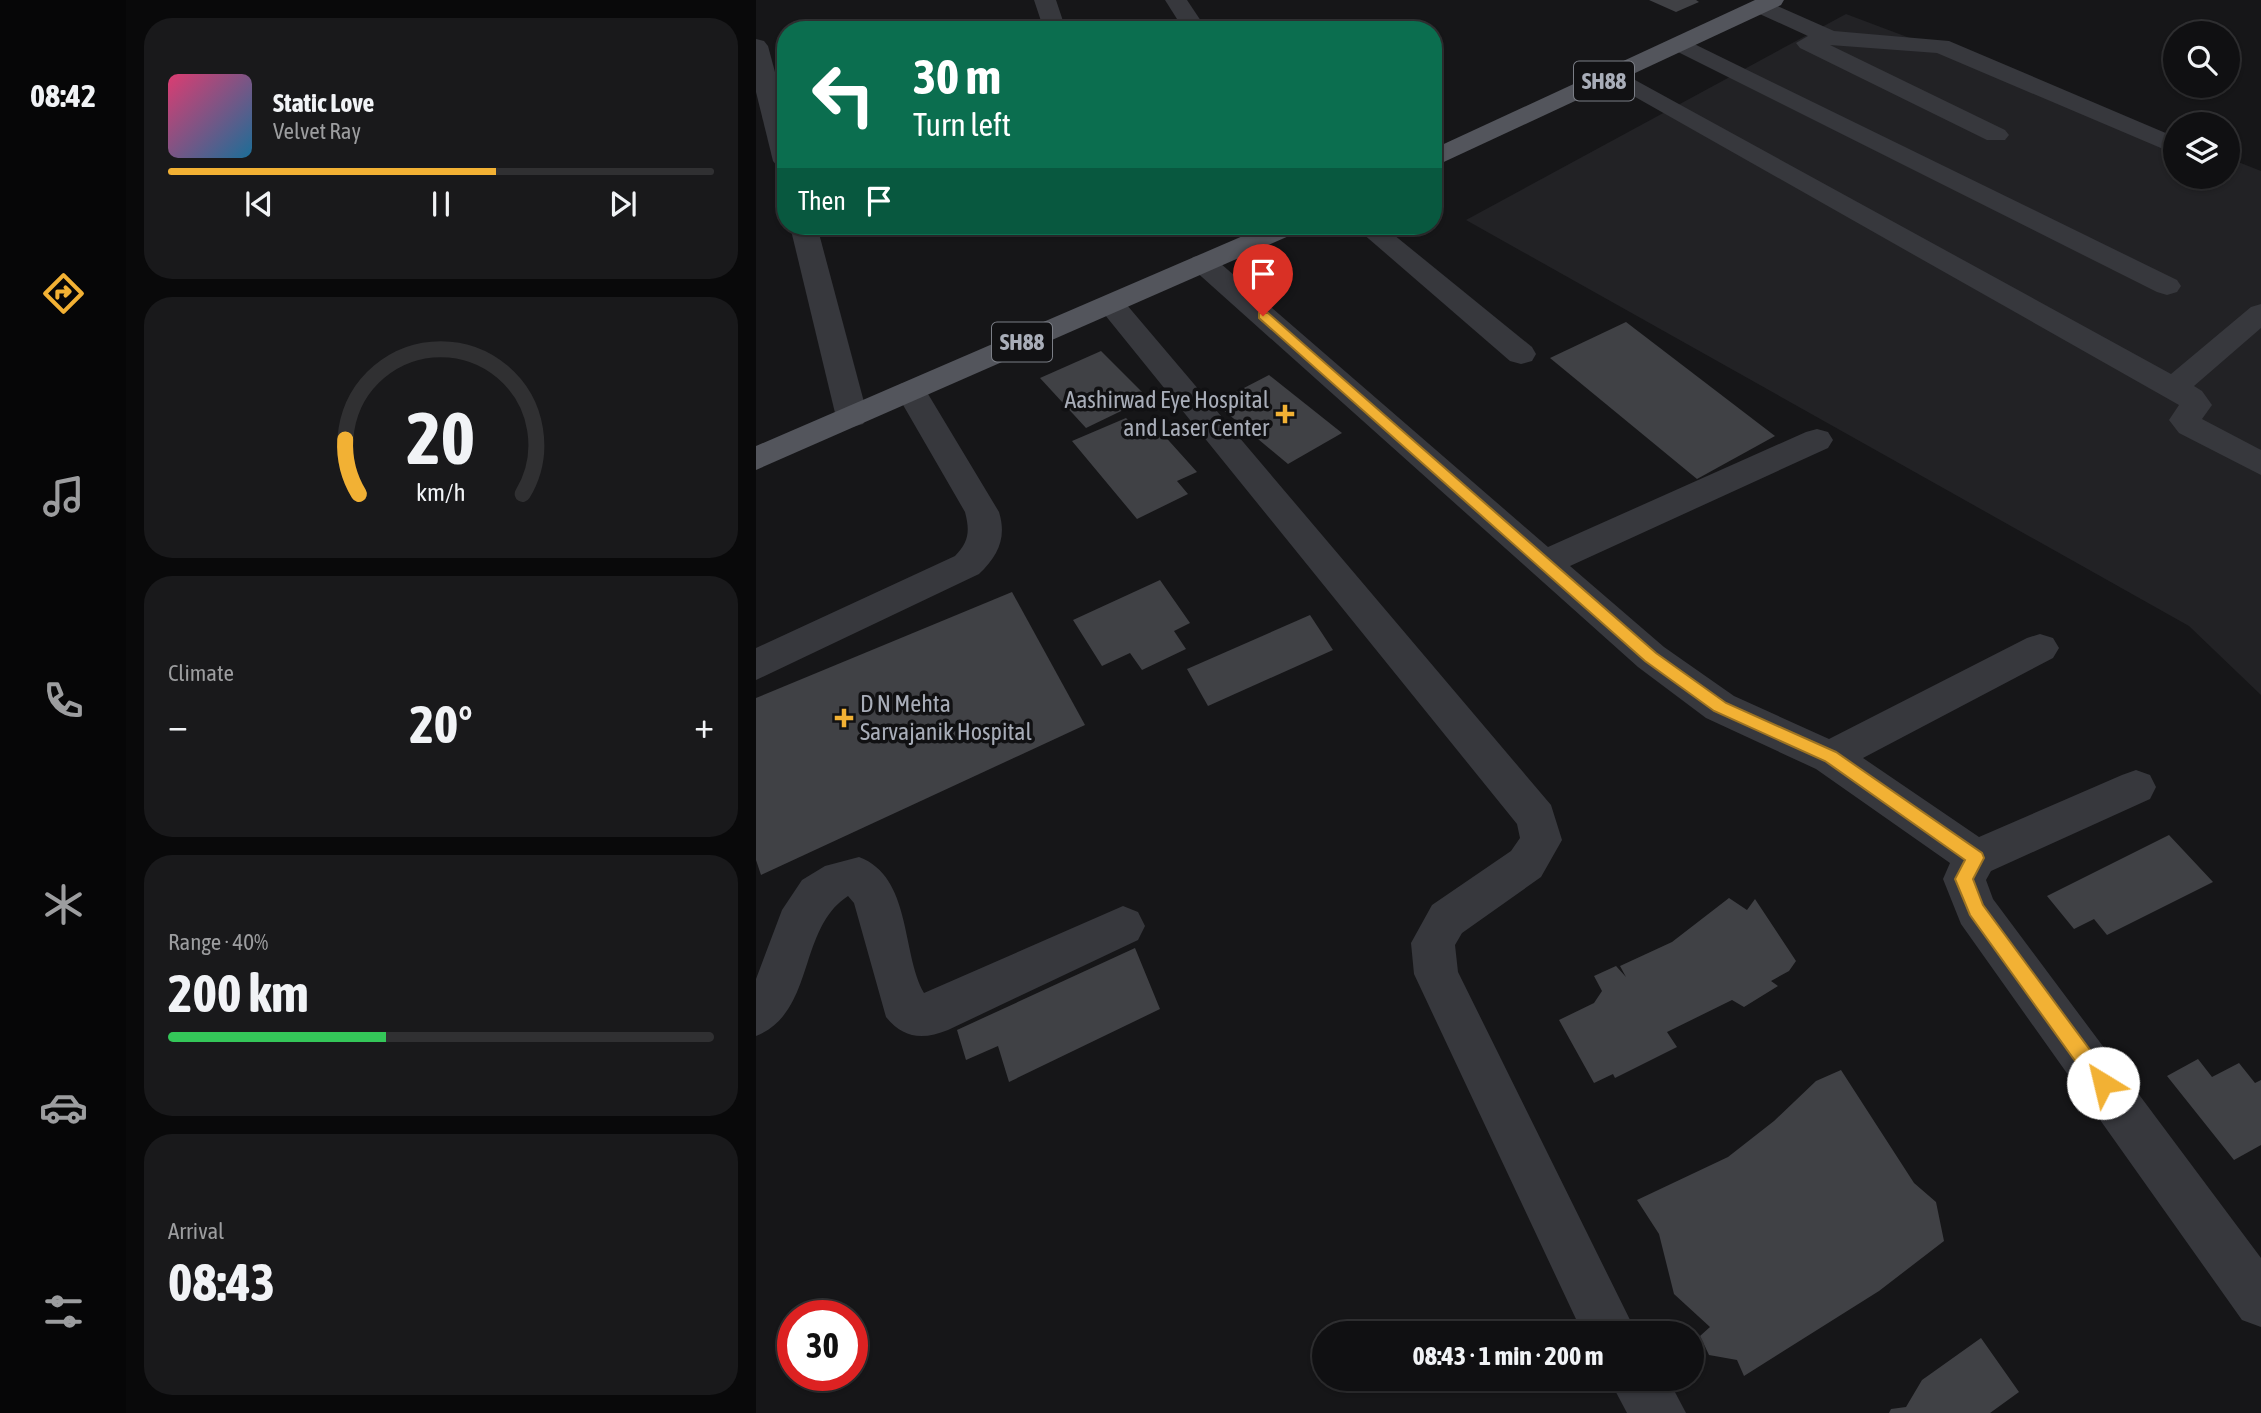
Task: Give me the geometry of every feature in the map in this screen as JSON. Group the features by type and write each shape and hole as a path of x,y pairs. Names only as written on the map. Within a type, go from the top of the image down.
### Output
{"main road":[{"name":"SH88","path":"1442,155 1760,6"},
{"name":"SH88","path":"756,459 1267,235"}],"street":[{"path":"1045,0 1052,21"},
{"path":"1177,0 1190,21"},
{"path":"1760,6 1996,135"},
{"path":"1760,6 1830,38 1941,46 2163,141"},
{"path":"1682,44 2167,286"},
{"path":"756,46 777,126"},
{"path":"1615,76 2191,398 2196,405 2185,420 2190,426 2261,464"},
{"path":"805,235 852,417"},
{"path":"1378,235 1521,354"},
{"path":"1203,263 1651,657 1720,707 1830,757 1976,858"},
{"path":"1111,304 1536,817 1541,840 1526,864 1447,919 1433,943 1436,974 1605,1321"},
{"path":"2173,388 2258,319"},
{"path":"756,665 967,565 983,550 988,531 982,512 911,391"},
{"path":"1544,563 1817,440"},
{"path":"1830,757 2040,648"},
{"path":"2136,787 1976,858 1964,879 1976,910 2261,1301"},
{"path":"756,1014 778,986 797,925 817,893 840,879 859,876 874,896 902,1002 913,1014 932,1015 1123,926"},
{"path":"1644,1391 1659,1413"}],"shaded area":[{"path":"1846,14 2163,133 2163,189 2240,189 2240,163 2261,171 2261,695 2189,626 1466,220"}],"building":[{"path":"1649,0 1696,0 1699,2 1676,12"},
{"path":"1626,322 1775,436 1697,479 1550,358"},
{"path":"1101,351 1148,398 1086,428 1040,378"},
{"path":"1269,375 1342,433 1288,464 1215,403"},
{"path":"1126,418 1137,429 1152,422 1197,472 1177,481 1188,494 1137,519 1072,441"},
{"path":"1160,580 1190,623 1174,631 1186,649 1142,670 1130,653 1102,666 1073,620"},
{"path":"1012,592 1085,725 761,875 756,860 756,698"},
{"path":"1310,615 1333,650 1208,706 1187,669"},
{"path":"2169,835 2213,882 2107,935 2094,919 2074,929 2047,896"},
{"path":"1729,898 1747,910 1755,899 1796,961 1789,971 1771,981 1778,986 1744,1007 1732,1000 1667,1032 1677,1047 1615,1078 1613,1074 1594,1083 1559,1020 1594,1003 1602,991 1594,976 1616,966 1626,977 1620,966 1672,942"},
{"path":"1135,948 1160,1009 1009,1082 998,1046 966,1060 957,1030"},
{"path":"2198,1059 2212,1077 2239,1063 2255,1083 2261,1080 2261,1145 2234,1160 2167,1076"},
{"path":"1841,1070 1914,1183 1936,1202 1944,1241 1879,1291 1744,1376 1737,1360 1709,1355 1704,1344 1704,1332 1710,1327 1674,1294 1659,1234 1637,1200 1728,1157 1774,1121 1816,1081"},
{"path":"1981,1338 2019,1392 1990,1413 1889,1413 1891,1409 1906,1407 1922,1380"}],"place":[{"name":"Aashirwad Eye Hospital and Laser Center","path":"1285,414"},
{"name":"D N Mehta Sarvajanik Hospital","path":"844,718"}],"route":[{"path":"1263,316 1651,657 1720,707 1830,757 1872,783 1976,858 1964,879 1976,910 2103,1083"}]}
